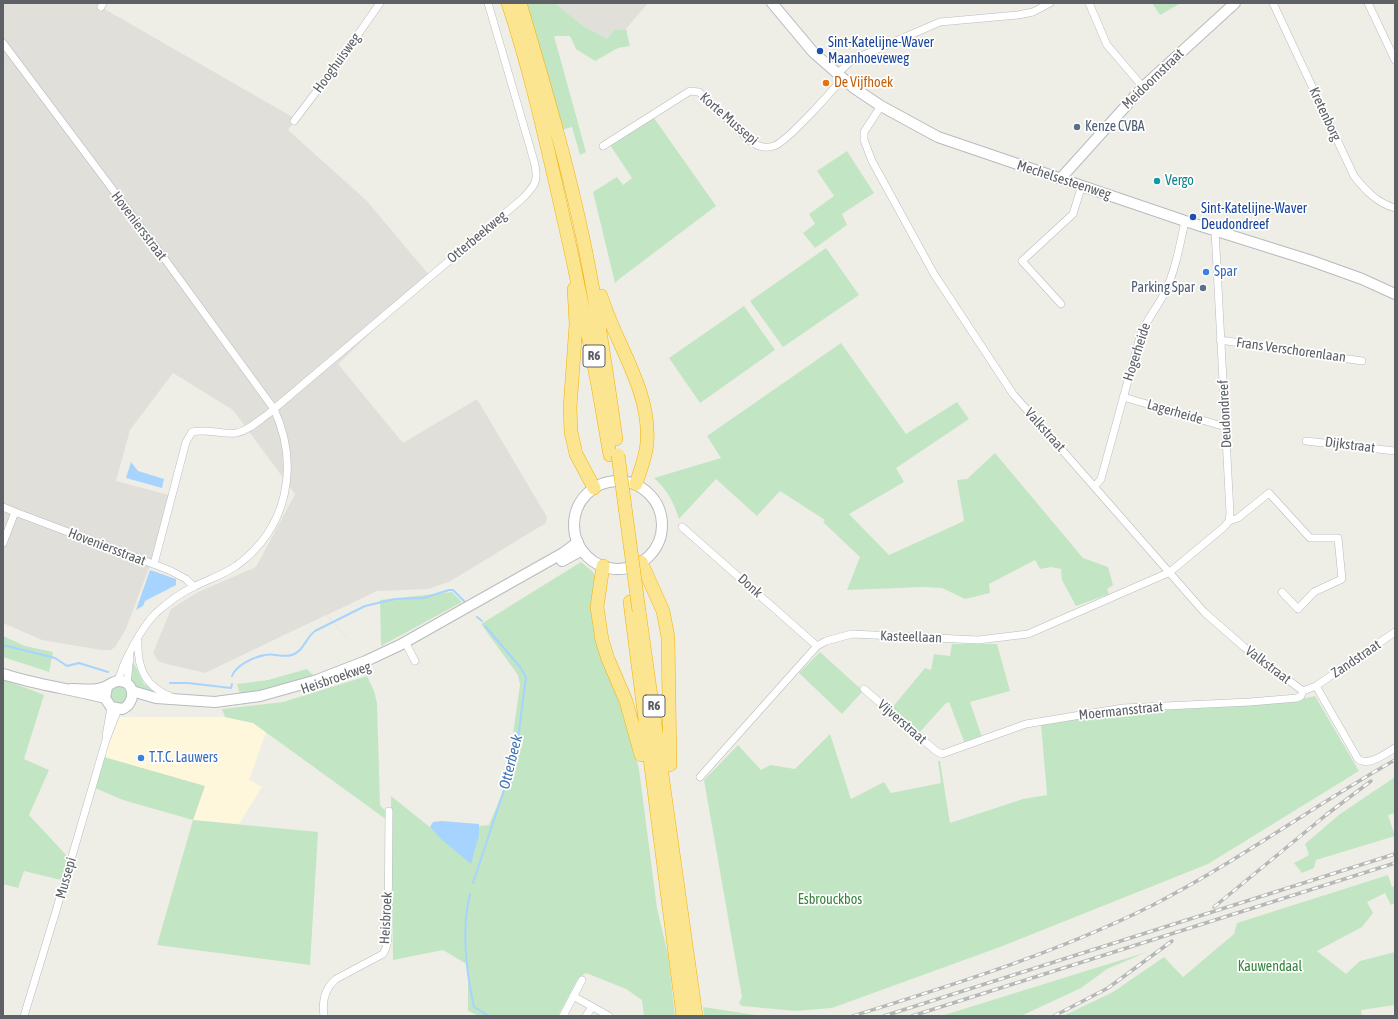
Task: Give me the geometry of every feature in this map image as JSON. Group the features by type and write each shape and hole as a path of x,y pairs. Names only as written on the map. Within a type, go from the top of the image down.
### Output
{"highway":[{"name":"R6","path":"508,3 528,70 573,258 614,455 667,801 696,1016"},
{"name":"R6","path":"520,3 557,131 589,267 603,345 630,602 683,1016"},
{"path":"573,258 576,324 570,408 571,432 576,454 594,488"},
{"path":"589,267 595,277 605,310 642,393 647,421 647,444 636,484"},
{"path":"642,562 663,611 668,637 671,786 667,801"},
{"path":"603,566 597,607 602,640 608,659 626,701 645,769 653,791"}],"main road":[{"name":"Mechelsesteenweg","path":"772,3 813,52 840,76 881,106 938,137 1185,221 1309,260 1362,279 1395,294"},
{"name":"Meidoornstraat","path":"1061,178 1143,87 1235,3"},
{"path":"614,481 636,484 653,498 660,510 662,528 658,543 654,550 642,562 625,568 603,566 588,557 580,546 574,526 577,509 583,498 594,488 614,481"},
{"name":"Heisbroekweg","path":"117,681 130,692 156,698 181,701 215,702 260,696 346,669 407,645 580,546"},
{"path":"3,674 32,683 71,689 105,698 115,708"},
{"path":"71,689 100,689 117,681"},
{"path":"105,698 107,687"},
{"name":"Heisbroekweg","path":"115,708 125,708 130,692"}],"street":[{"name":"Hooghuisweg","path":"294,121 338,63 380,3"},
{"name":"Otterbeekweg","path":"274,409 516,204 533,187 536,181 536,167 488,3"},
{"name":"Korte Mussepi","path":"603,146 690,91 699,92 757,146 777,145 799,125 852,60 940,22 1018,15 1033,12 1050,3"},
{"path":"1089,3 1107,45 1143,87"},
{"name":"Kretenborg","path":"1274,3 1354,176 1364,189 1373,197 1395,208"},
{"path":"1368,3 1395,60"},
{"name":"Hoveniersstraat","path":"3,43 274,409 283,433 288,463 288,478 284,496 275,522 260,544 236,566 175,597 155,614 138,639 117,681"},
{"name":"Valkstraat","path":"881,106 864,132 864,140 872,161 934,274 1013,394 1204,612 1244,647 1303,691 1316,686"},
{"path":"1061,304 1022,260 1073,214 1082,185"},
{"name":"Hogerheide","path":"1095,486 1101,479 1141,333 1147,320 1166,291 1177,257 1185,221"},
{"name":"Deudondreef","path":"1215,230 1226,426 1229,521"},
{"name":"Frans Verschorenlaan","path":"1220,340 1362,361"},
{"name":"Lagerheide","path":"1123,397 1226,426"},
{"name":"Hoveniersstraat","path":"154,564 186,442 192,432 201,430 235,433 250,427 274,409"},
{"name":"Dijkstraat","path":"1306,441 1395,450"},
{"path":"1170,572 1229,521 1238,518 1269,493 1310,538 1338,538 1342,579 1314,592 1298,609 1282,592"},
{"name":"Hoveniersstraat","path":"3,508 154,564 178,574 194,587"},
{"path":"3,543 15,512"},
{"name":"Donk","path":"682,527 817,646"},
{"name":"Kasteellaan","path":"700,777 817,646 826,641 852,634 978,640 1028,634 1170,572"},
{"name":"Zandstraat","path":"1316,686 1395,632"},
{"path":"138,639 138,661 144,676 154,688 165,695 181,701"},
{"path":"407,645 415,661"},
{"name":"Hoveniersstraat","path":"130,654 130,692"},
{"path":"1316,686 1358,759 1362,762 1368,762 1395,748"},
{"name":"Vijverstraat","path":"864,689 940,753"},
{"name":"Moermansstraat","path":"940,753 944,753 1026,724 1128,707 1250,702 1297,698 1301,696 1303,691"},
{"name":"Mussepi","path":"24,1016 115,708"},
{"name":"Heisbroek","path":"324,1016 324,1003 330,985 336,979 383,954 386,948 388,938 389,811"},
{"path":"563,1016 582,980"},
{"path":"573,996 609,1016"},
{"path":"586,1016 592,1007"}],"shaded area":[{"path":"3,3 103,3 101,7 296,119 288,130 366,200 430,276 338,364 403,443 477,399 547,517 546,523 449,582 428,589 377,591 327,615 363,655 326,615 205,673 158,661 153,653 171,609 198,592 256,567 295,494 233,410 173,373 130,430 116,481 169,495 149,568 126,629 115,647 111,650 101,650 42,640 3,623"},
{"path":"555,3 648,3 626,29 614,30 607,39 582,25"},
{"path":"119,717 225,717 253,723 266,732 249,780 262,787 239,824 193,820 204,786 104,757"}],"green space":[{"path":"524,3 555,3 582,25 607,39 614,30 626,29 630,46 618,48 595,61 576,49 570,36 554,36 586,152 580,155 572,127 561,130"},
{"path":"1152,3 1181,3 1160,15"},
{"path":"654,118 716,206 615,283 593,192 617,177 623,185 632,178 610,145"},
{"path":"847,151 874,193 842,214 847,225 815,248 803,233 815,224 809,214 834,196 817,171"},
{"path":"826,248 859,295 783,347 750,301"},
{"path":"744,306 775,350 700,403 669,358"},
{"path":"841,343 906,434 957,402 969,419 896,468 904,482 849,514 889,555 964,521 957,480 967,479 995,453 1083,558 1108,567 1113,585 1107,589 1109,594 1076,606 1062,580 1061,569 1051,567 1040,569 1035,560 989,584 990,593 965,599 942,588 924,587 847,590 860,557 823,522 825,520 780,491 757,516 716,479 679,519 670,497 654,478 721,458 707,436"},
{"path":"581,562 593,572 596,577 601,655 626,720 639,769 657,908 668,955 675,1016 644,1016 642,1000 626,989 586,973 577,980 558,1016 479,1016 468,1011 468,965 443,950 393,960 391,796 466,856 478,826 489,825 523,743 512,741 520,685 518,675 481,624"},
{"path":"452,592 462,602 381,646 380,600"},
{"path":"3,636 25,646 53,652 49,672 3,657"},
{"path":"952,644 997,644 1010,691 970,702 982,737 965,744 949,702 945,704 918,734 891,709 925,668 931,670 934,654 950,656"},
{"path":"820,652 863,691 842,714 799,673"},
{"path":"134,663 144,684 158,694 135,688 131,680 132,664"},
{"path":"307,669 313,675 266,689 240,694 237,684 268,680"},
{"path":"367,676 374,691 377,703 380,805 387,813 387,820 253,723 225,717 222,709 283,702"},
{"path":"3,679 44,695 24,759 49,770 29,815 68,857 61,880 24,871 18,888 3,884"},
{"path":"114,686 122,686 127,691 125,702 122,704 114,704 109,699 109,691"},
{"name":"Esbrouckbos","path":"1315,696 1359,771 1208,864 1000,947 832,1008 796,1011 742,1006 739,1003 742,997 704,780 738,745 761,770 770,765 795,769 830,734 851,799 884,782 891,793 941,783 938,761 940,761 950,823 1023,799 1047,795 1041,724 1124,711 1301,699"},
{"path":"104,757 205,786 193,820 123,800 95,788"},
{"path":"1395,777 1395,813 1388,815 1395,836 1316,860 1314,868 1302,873 1294,863 1309,855 1305,844 1340,814"},
{"path":"193,820 318,832 310,965 157,945"},
{"name":"Kauwendaal","path":"1388,875 1392,887 1395,886 1395,903 1391,905 1385,893 1367,902 1373,913 1362,927 1317,951 1346,974 1360,961 1395,952 1395,1005 1361,1010 1362,1016 1063,1016 1113,992 1164,957 1183,977 1234,934 1237,923"},
{"path":"1147,952 1107,969 1081,988 1021,1016 941,1016"},
{"path":"703,1007 762,1016 704,1016"}],"water":[{"path":"131,462 138,471 164,479 162,488 126,478"},
{"path":"150,570 176,579 176,585 145,601 143,606 136,610"},
{"path":"442,821 479,824 479,835 471,864 441,839 430,827 433,822"}],"waterway":[{"name":"Otterbeek","path":"232,676 241,665 261,656 289,656 296,653 315,631 365,606 395,599 424,598 449,590 453,590 465,602"},
{"name":"Otterbeek","path":"477,617 482,621"},
{"name":"Otterbeek","path":"473,883 516,754 526,677 520,667 485,626"},
{"name":"Otterbeek","path":"3,645 55,658 67,666 79,663 108,672"},
{"name":"Otterbeek","path":"170,683 188,683 231,688 232,684"},
{"name":"Otterbeek","path":"470,894 467,908 465,936 469,979 474,1007 489,1016"}],"railway":[{"path":"853,1016 1043,953 1153,905 1215,871 1334,796 1395,760"},
{"path":"1214,907 1326,815 1371,781"},
{"path":"884,1016 1395,854"},
{"path":"912,1016 1395,863"},
{"path":"1054,1016 1108,988 1172,941"}],"place":[{"name":"Sint-Katelijne-Waver Maanhoeveweg","path":"820,51"},
{"name":"De Vijfhoek","path":"826,83"},
{"name":"Kenze CVBA","path":"1077,127"},
{"name":"Vergo","path":"1157,181"},
{"name":"Sint-Katelijne-Waver Deudondreef","path":"1193,217"},
{"name":"Spar","path":"1206,272"},
{"name":"Parking Spar","path":"1203,288"},
{"name":"T.T.C. Lauwers","path":"141,758"}]}
